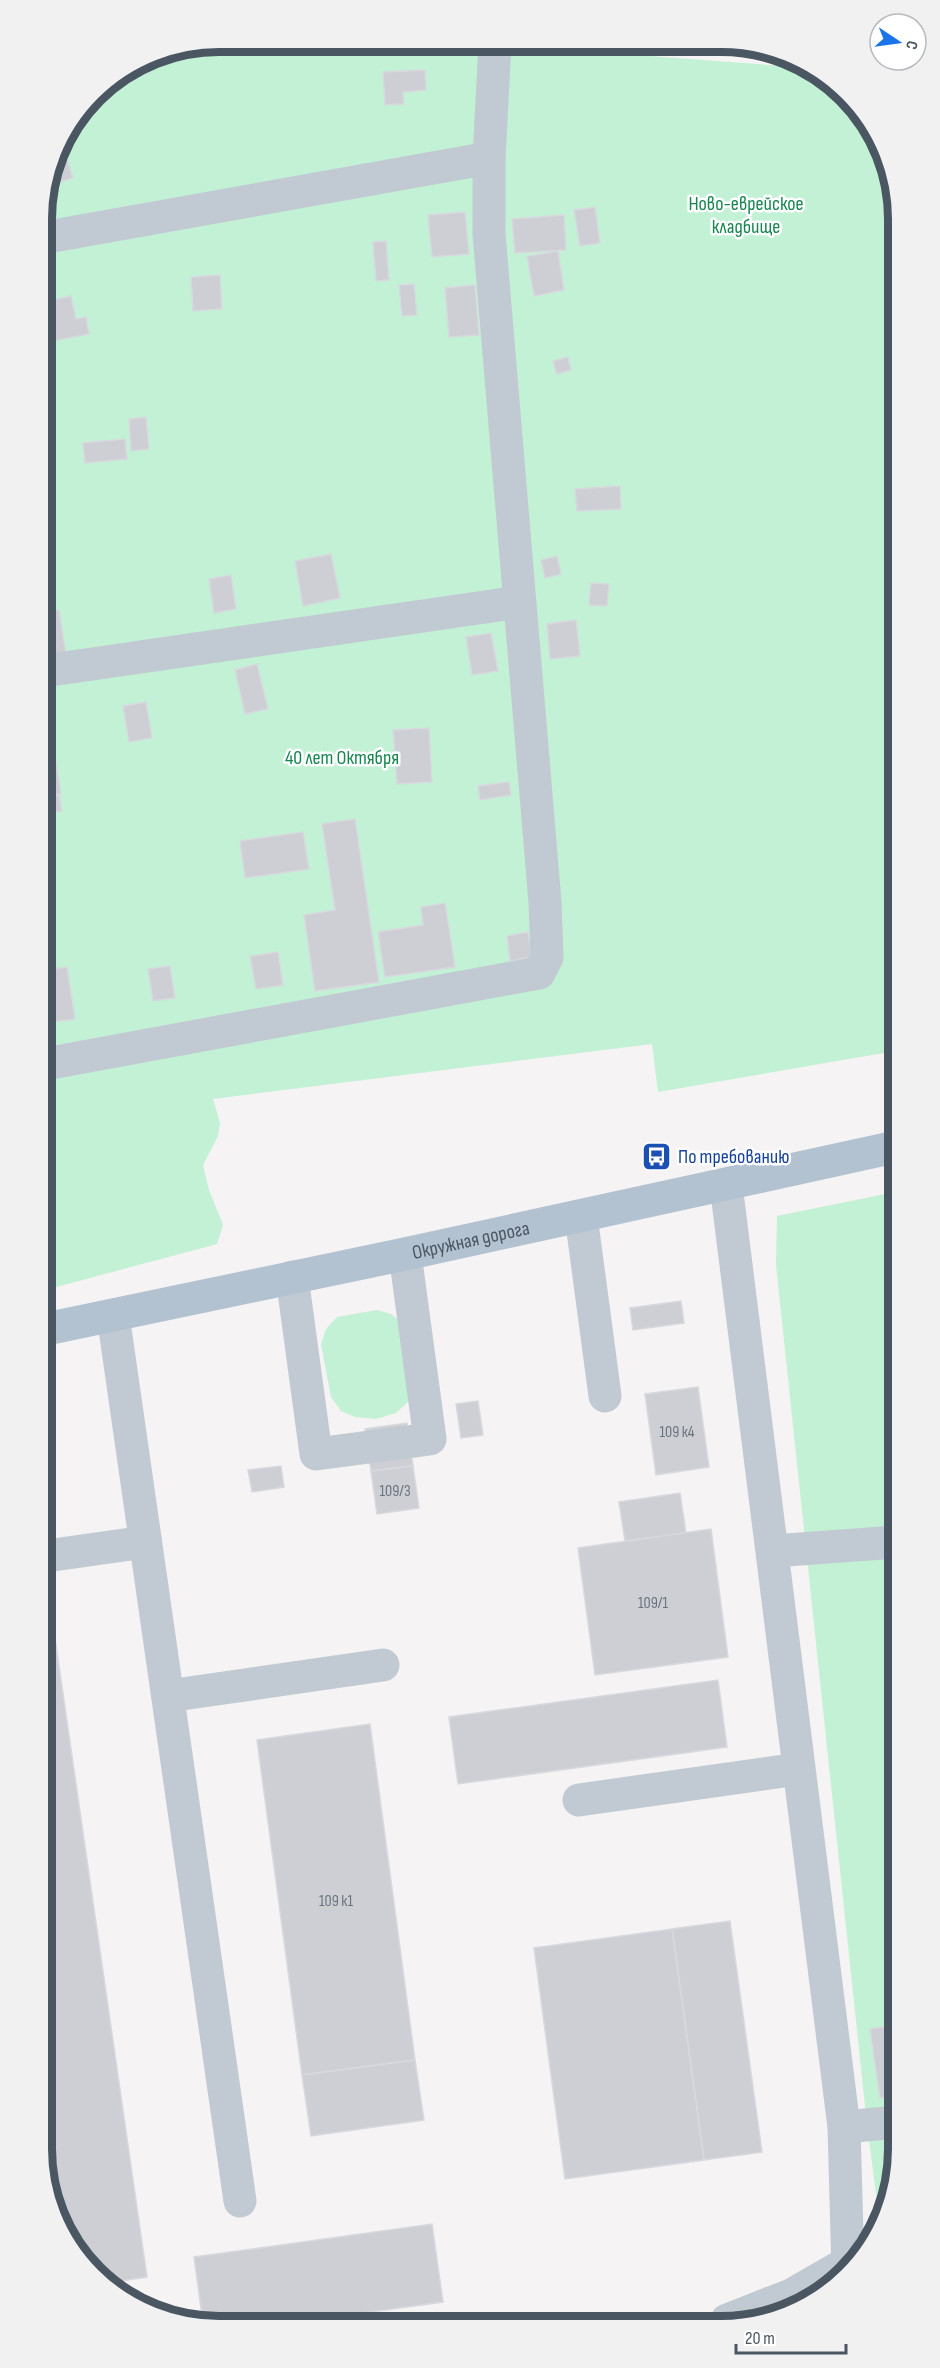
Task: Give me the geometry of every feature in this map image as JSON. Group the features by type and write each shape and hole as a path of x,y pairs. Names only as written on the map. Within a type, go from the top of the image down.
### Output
{"main road":[{"name":"Окружная дорога","path":"52,1328 405,1254 888,1149"}],"street":[{"path":"53,1063 539,973 547,957 545,902 489,234 489,158 495,52"},
{"path":"53,236 489,158"},
{"path":"53,670 519,602"},
{"path":"726,1185 844,2127 847,2258"},
{"path":"581,1216 605,1396"},
{"path":"292,1278 316,1454 430,1438 405,1254"},
{"path":"113,1315 240,2201"},
{"path":"52,1555 146,1542"},
{"path":"773,1551 887,1543"},
{"path":"168,1696 383,1665"},
{"path":"579,1800 798,1769"},
{"path":"844,2127 887,2123"},
{"path":"743,2314 791,2295 826,2277"}],"green space":[{"name":"40 лет Октября","path":"600,52 785,66 794,70 822,87 839,101 853,118 875,156 886,198 888,219 888,1052 658,1092 652,1044 213,1099 220,1123 218,1136 203,1165 209,1190 223,1225 217,1244 52,1288 53,209 58,176 70,146 87,118 101,101 118,87 136,75 166,61 209,53"},
{"path":"887,1194 887,2159 882,2192 877,2205 867,2125 776,1265 777,1216"},
{"path":"377,1310 391,1314 402,1323 409,1401 396,1413 376,1419 355,1417 341,1411 331,1397 321,1344 326,1329 337,1317"}],"building":[{"path":"425,70 426,90 403,92 404,104 385,105 383,72"},
{"path":"66,155 73,178 57,183"},
{"path":"595,207 600,243 580,246 574,210"},
{"path":"465,212 469,254 432,257 428,215"},
{"path":"564,215 566,250 515,253 512,219"},
{"path":"386,241 389,280 376,281 373,242"},
{"path":"558,251 564,290 534,296 527,256"},
{"path":"220,275 222,309 193,311 191,277"},
{"path":"414,284 417,315 402,316 399,285"},
{"path":"475,285 479,335 449,337 445,288"},
{"path":"71,296 76,319 86,317 89,334 53,341 53,300"},
{"path":"568,357 571,370 557,374 553,361"},
{"path":"146,417 149,449 131,451 129,419"},
{"path":"125,439 127,459 85,463 83,443"},
{"path":"620,486 621,509 577,511 575,489"},
{"path":"331,554 340,598 303,606 295,561"},
{"path":"557,556 561,574 545,578 541,560"},
{"path":"231,575 236,609 214,613 209,579"},
{"path":"591,583 609,584 607,606 589,605"},
{"path":"59,610 66,654 53,657 53,611"},
{"path":"576,620 580,656 550,659 547,624"},
{"path":"491,633 498,671 472,675 466,637"},
{"path":"257,664 268,709 245,714 235,670"},
{"path":"146,702 152,738 129,742 123,706"},
{"path":"429,728 432,782 397,784 393,730"},
{"path":"53,743 61,794 53,795"},
{"path":"509,782 511,795 480,800 478,786"},
{"path":"59,795 62,811 53,813 53,796"},
{"path":"355,819 379,982 315,991 304,915 335,910 322,824"},
{"path":"303,832 309,869 245,878 240,841"},
{"path":"445,903 455,967 385,977 378,932 423,925 421,907"},
{"path":"528,932 532,957 510,961 507,936"},
{"path":"278,952 283,985 256,989 250,956"},
{"path":"170,966 175,998 153,1001 148,969"},
{"path":"67,967 75,1019 53,1022 53,969"},
{"path":"681,1301 684,1323 633,1330 630,1308"},
{"path":"698,1387 709,1467 656,1475 645,1394"},
{"path":"478,1401 483,1435 461,1438 456,1404"},
{"path":"407,1423 413,1466 371,1471 365,1429"},
{"path":"281,1466 284,1487 252,1492 248,1470"},
{"path":"413,1466 419,1508 377,1514 371,1471"},
{"path":"680,1493 686,1533 625,1541 619,1502"},
{"path":"711,1529 728,1657 595,1675 578,1548"},
{"path":"52,1624 147,2277 118,2281 101,2267 75,2232 58,2192 54,2170 52,2148"},
{"path":"718,1680 727,1747 458,1784 449,1717"},
{"path":"370,1724 415,2060 302,2075 257,1740"},
{"path":"730,1921 762,2152 704,2160 672,1929"},
{"path":"672,1929 704,2160 565,2179 534,1948"},
{"path":"887,2026 887,2097 880,2098 870,2029"},
{"path":"415,2060 424,2120 311,2136 302,2075"},
{"path":"432,2224 443,2302 341,2316 202,2314 194,2257"}],"place":[{"name":"По требованию","path":"657,1156"}],"park label":[{"name":"Ново-еврейское кладбище","path":"746,214"}]}
